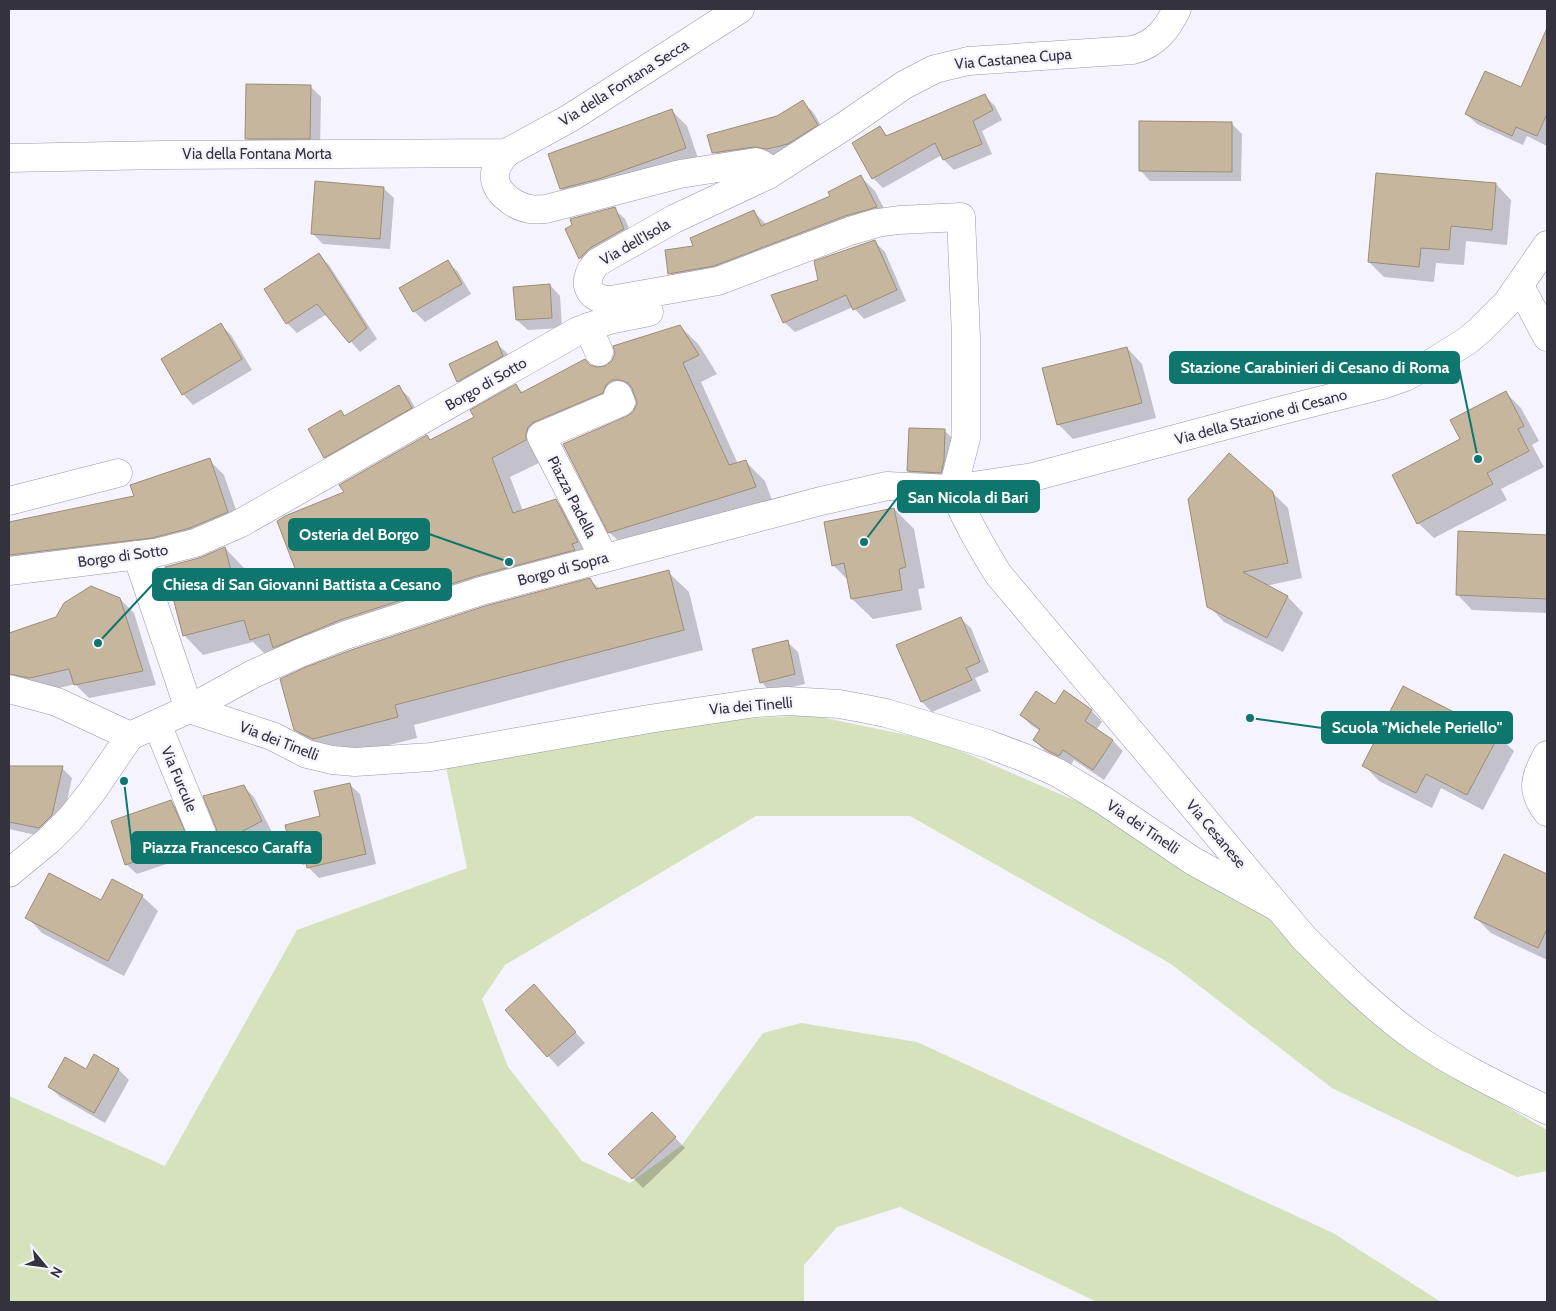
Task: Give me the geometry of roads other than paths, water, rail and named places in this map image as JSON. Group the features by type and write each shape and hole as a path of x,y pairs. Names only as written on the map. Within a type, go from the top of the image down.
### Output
{"street":[{"name":"Via della Fontana Secca","path":"506,153 574,116 740,9"},
{"name":"Via Castanea Cupa","path":"846,125 904,85 935,69 952,64 968,61 1143,48 1160,36 1177,9"},
{"name":"Via dell'Isola","path":"718,281 603,300 592,295 589,291 588,278 593,267 602,260 674,219 768,175 846,125"},
{"name":"Via della Fontana Morta","path":"9,158 506,153"},
{"path":"506,153 495,170 496,185 505,197 530,209 546,209 680,174 756,162 762,163 765,166 768,175"},
{"path":"718,281 850,231 878,223 898,220 961,217 966,338 966,438 953,490"},
{"name":"Via della Stazione di Cesano","path":"953,490 1033,477 1382,385 1405,376 1430,364 1467,341 1495,316 1520,286 1547,245"},
{"name":"Borgo di Sotto","path":"9,571 162,552 195,543 239,524 561,340 588,327 609,320 712,300 719,291 718,281"},
{"path":"1520,286 1547,337"},
{"path":"588,327 599,352"},
{"name":"Piazza Padella","path":"604,558 541,436 621,402 618,395"},
{"path":"9,501 118,473"},
{"name":"Borgo di Sopra","path":"130,736 189,709 253,674 346,635 481,591 871,488 887,486 953,490"},
{"name":"Via Cesanese","path":"953,490 970,528 998,574 1304,938 1358,990 1416,1038 1472,1073 1547,1110"},
{"path":"137,555 189,709"},
{"path":"9,689 57,702 130,736 72,818 50,840 9,873"},
{"name":"Via dei Tinelli","path":"189,709 272,736 307,754 332,760 356,762 431,757 649,719 756,703 787,701 839,704 886,713 988,744 1058,773 1103,800 1193,861 1277,907"},
{"name":"Via Furcule","path":"156,724 202,834"},
{"path":"1547,755 1536,778 1535,789 1538,801 1547,812"}],"place":[{"name":"Stazione Carabinieri di Cesano di Roma","path":"1478,459"},
{"name":"San Nicola di Bari","path":"864,542"},
{"name":"Osteria del Borgo","path":"509,562"},
{"name":"Chiesa di San Giovanni Battista a Cesano","path":"98,643"},
{"name":"Scuola \"Michele Periello\"","path":"1250,718"},
{"name":"Piazza Francesco Caraffa","path":"124,781"}]}
